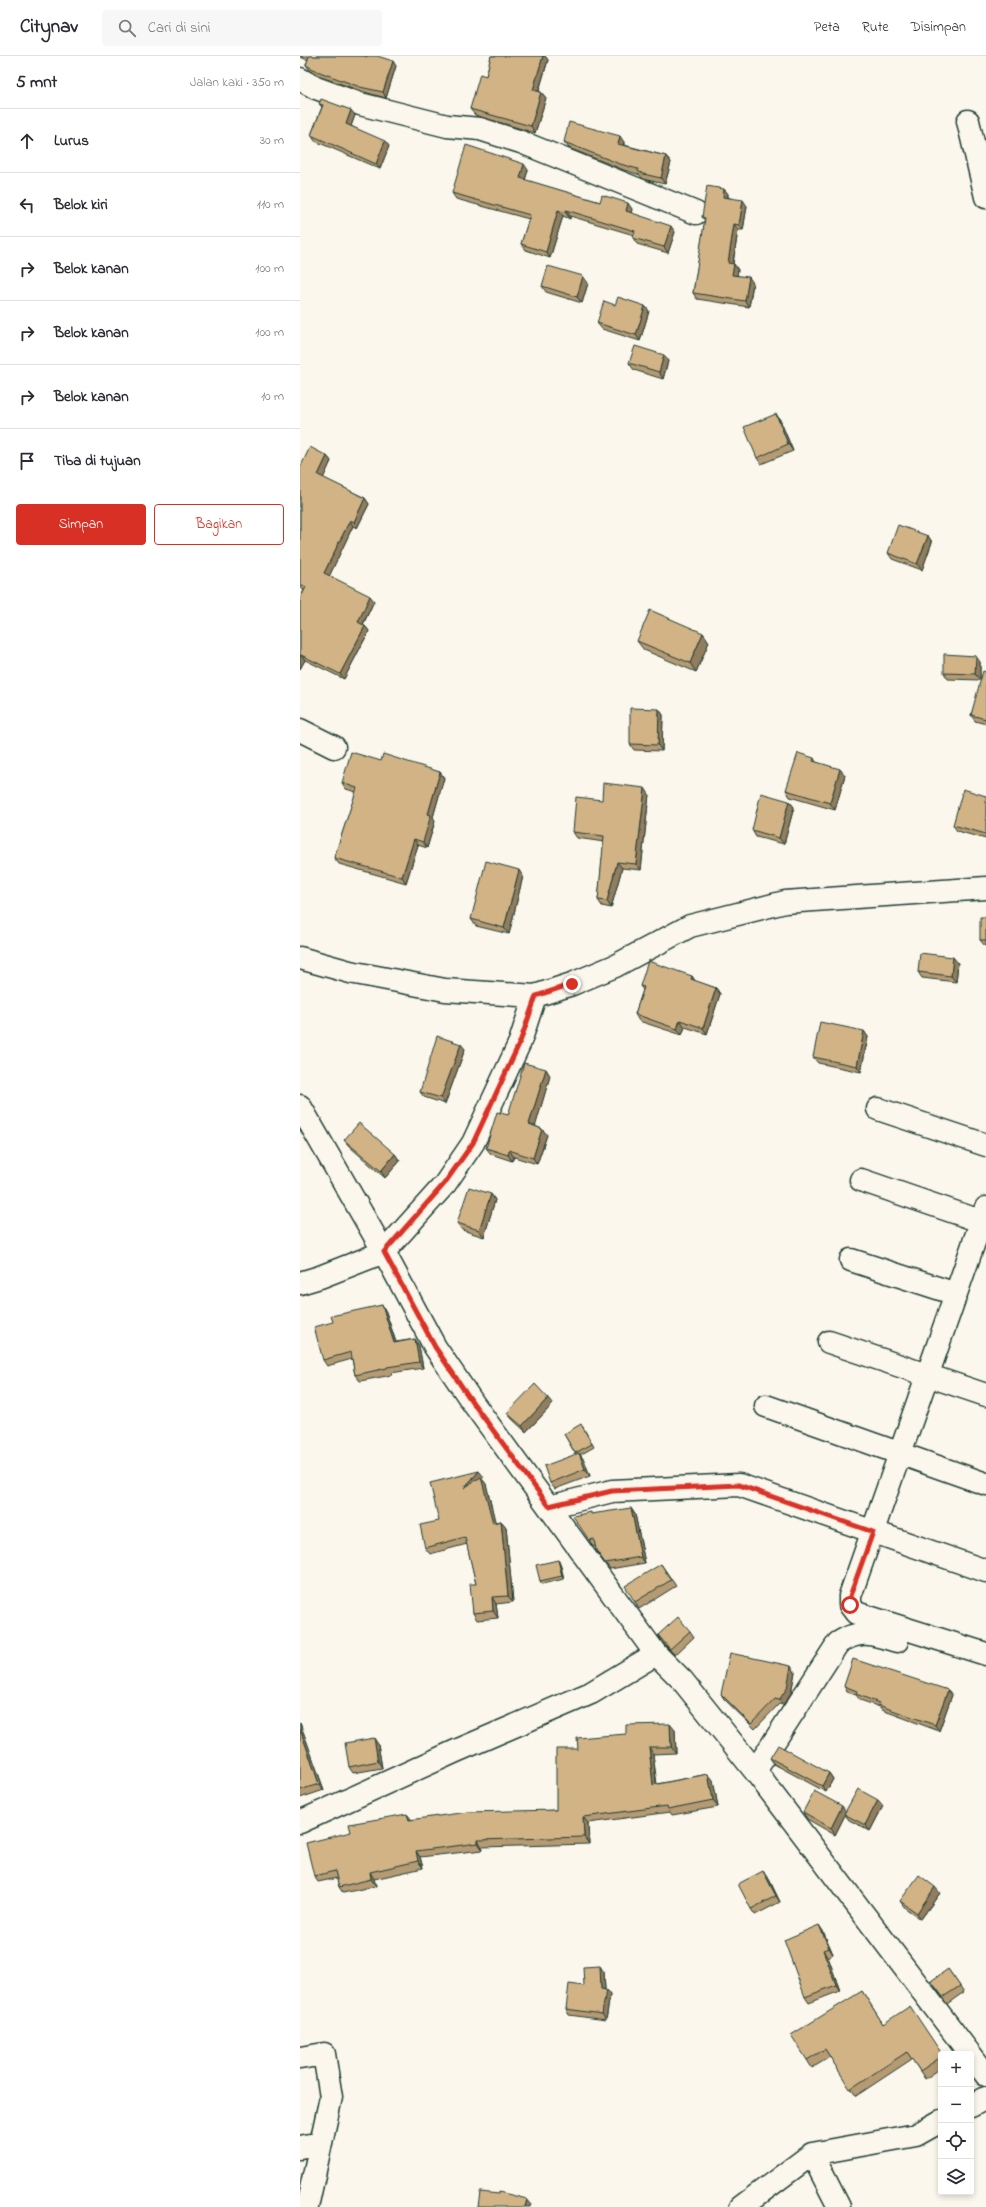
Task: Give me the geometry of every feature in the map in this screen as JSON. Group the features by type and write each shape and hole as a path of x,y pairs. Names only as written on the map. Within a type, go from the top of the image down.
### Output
{"street":[{"path":"300,79 316,88 360,104 447,126 480,128 521,142 696,213"},
{"path":"968,121 986,197"},
{"path":"300,730 334,747"},
{"path":"300,958 350,972 445,990 536,996 572,984 615,966 690,926 785,902 986,888"},
{"path":"300,1283 320,1277 384,1252 444,1184 473,1143 520,1042 536,996"},
{"path":"300,1106 384,1252 435,1347 473,1403 656,1654 682,1680 755,1771 969,2051"},
{"path":"878,1109 986,1144"},
{"path":"861,1180 984,1217 850,1596 850,1605 856,1613 986,1654"},
{"path":"851,1260 956,1294"},
{"path":"829,1342 986,1395"},
{"path":"766,1406 986,1484"},
{"path":"549,1506 612,1491 739,1485 986,1571"},
{"path":"755,1771 838,1643 849,1636 870,1633 986,1669"},
{"path":"300,1822 456,1751 591,1693 656,1654"},
{"path":"300,2058 324,2054 331,2097 310,2145 307,2207"},
{"path":"974,2058 986,2074"},
{"path":"974,2104 986,2098"},
{"path":"741,2207 812,2154 916,2135 939,2123"},
{"path":"812,2154 839,2207"}],"building":[{"path":"309,56 377,56 393,61 383,92 360,87 317,71 306,65"},
{"path":"491,56 543,56 533,90 541,92 531,126 470,109 480,74 486,76"},
{"path":"321,99 351,110 346,124 385,141 376,164 311,135 323,105 319,104"},
{"path":"569,122 620,136 618,144 666,156 661,178 643,174 638,171 638,169 620,164 564,142"},
{"path":"466,145 524,164 520,178 600,202 602,195 628,203 626,211 671,226 664,247 633,238 635,231 566,210 566,213 558,210 546,252 521,244 530,215 452,193"},
{"path":"707,186 724,189 723,197 743,200 739,225 734,224 728,263 734,264 732,275 749,277 745,301 693,293 705,218 702,217"},
{"path":"548,266 583,276 577,297 542,286"},
{"path":"618,297 645,306 636,335 597,323 604,301 615,305"},
{"path":"635,346 664,355 659,372 629,363"},
{"path":"776,414 788,444 757,458 744,427"},
{"path":"310,447 327,456 318,475 365,498 354,522 350,520 324,573 370,596 358,622 365,626 340,674 301,655 300,657 300,599 306,587 300,584 300,468"},
{"path":"898,525 928,536 917,564 888,553"},
{"path":"650,610 703,633 690,663 637,641"},
{"path":"944,654 976,656 975,674 944,673"},
{"path":"983,671 986,672 986,719 971,715"},
{"path":"630,708 659,709 658,745 630,744"},
{"path":"351,752 381,761 383,754 440,772 428,814 431,815 423,842 414,839 402,877 334,858 357,788 342,783"},
{"path":"798,753 814,758 813,761 840,769 830,803 786,790"},
{"path":"603,783 645,788 636,864 617,862 607,901 598,900 604,836 573,832 576,797 602,800"},
{"path":"963,789 986,796 986,834 953,825"},
{"path":"761,793 789,801 779,838 752,830"},
{"path":"486,861 519,870 504,928 471,919"},
{"path":"980,917 986,917 986,940 980,940"},
{"path":"920,953 953,957 951,976 918,972"},
{"path":"648,961 692,976 691,979 716,988 703,1028 680,1020 677,1029 635,1014 644,987 640,986"},
{"path":"820,1022 864,1031 857,1066 813,1057"},
{"path":"437,1036 461,1044 441,1098 420,1092"},
{"path":"524,1063 546,1069 529,1124 542,1129 533,1158 509,1150 508,1155 486,1148 497,1112 508,1115"},
{"path":"359,1123 395,1154 381,1171 344,1140"},
{"path":"469,1187 491,1194 479,1230 457,1223"},
{"path":"382,1305 394,1343 415,1339 419,1362 387,1367 355,1375 351,1352 323,1360 314,1327 333,1322 331,1316"},
{"path":"535,1384 548,1398 522,1426 507,1413"},
{"path":"581,1424 592,1444 575,1453 564,1434"},
{"path":"579,1453 585,1469 550,1483 544,1466"},
{"path":"479,1471 464,1488 481,1477 493,1523 501,1521 508,1596 492,1597 493,1611 473,1613 470,1584 476,1584 465,1537 425,1548 420,1525 439,1521 430,1483"},
{"path":"631,1508 641,1557 605,1563 596,1550 594,1539 589,1540 573,1516 591,1512 591,1514"},
{"path":"558,1560 562,1576 540,1581 536,1565"},
{"path":"661,1564 671,1580 635,1602 625,1586"},
{"path":"678,1617 690,1631 670,1649 658,1635"},
{"path":"730,1653 791,1666 787,1688 779,1700 775,1699 751,1724 721,1694"},
{"path":"853,1659 948,1690 935,1725 878,1705 879,1703 856,1694 857,1691 844,1686"},
{"path":"670,1724 671,1747 649,1747 653,1785 708,1774 713,1800 668,1809 667,1806 583,1817 584,1837 478,1840 478,1843 416,1851 418,1861 370,1872 371,1879 339,1887 335,1871 314,1876 306,1843 351,1832 349,1824 407,1814 409,1820 468,1812 556,1810 556,1749 578,1749 577,1738 626,1734 626,1725"},
{"path":"300,1729 319,1784 300,1790"},
{"path":"374,1738 378,1761 349,1767 345,1743"},
{"path":"778,1745 829,1773 822,1786 770,1758"},
{"path":"858,1789 878,1800 865,1825 844,1814"},
{"path":"814,1791 842,1806 831,1828 803,1812"},
{"path":"763,1871 776,1896 751,1909 738,1884"},
{"path":"919,1875 935,1887 917,1913 900,1901"},
{"path":"819,1925 829,1948 823,1950 836,1985 805,1997 784,1940"},
{"path":"600,1966 601,1989 606,1990 602,2014 566,2009 569,1984 584,1986 583,1967"},
{"path":"948,1969 960,1986 943,1997 931,1981"},
{"path":"862,1991 883,2024 910,2006 940,2051 938,2051 938,2059 920,2071 907,2052 850,2089 825,2049 807,2060 791,2035"},
{"path":"480,2192 499,2194 499,2192 527,2199 525,2207 478,2207"}],"route":[{"path":"572,984 536,996 520,1042 473,1143 444,1184 384,1252 435,1347 473,1403 549,1506 612,1491 739,1485 873,1532 850,1596 850,1605"}]}
